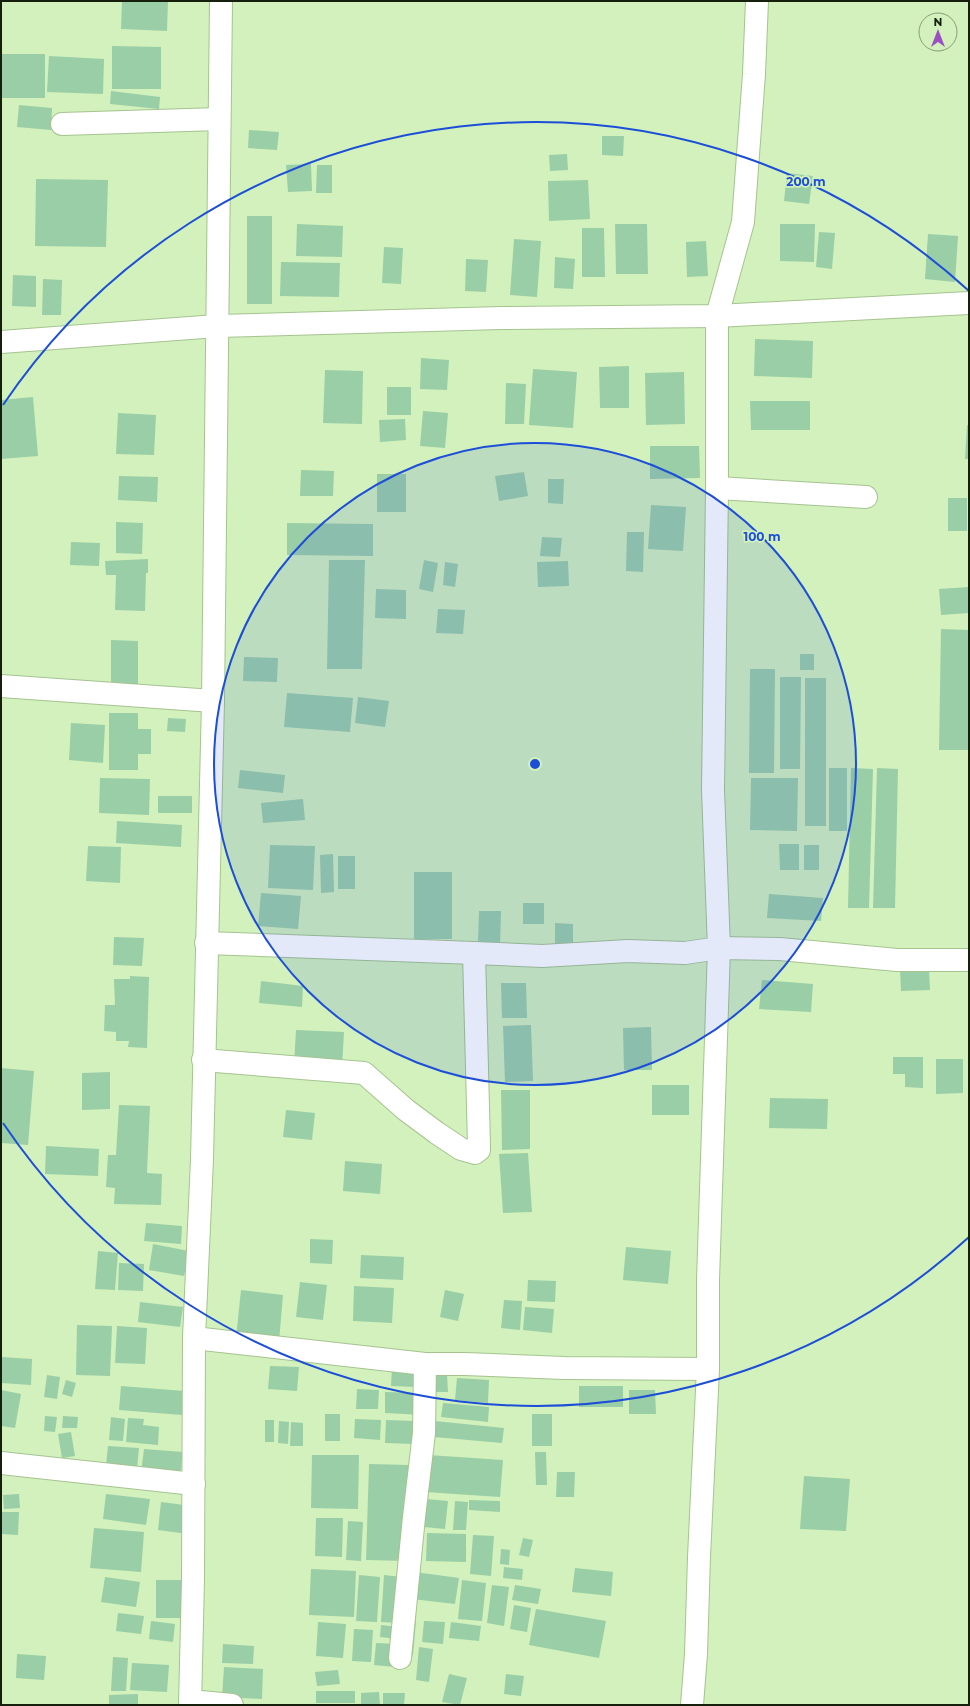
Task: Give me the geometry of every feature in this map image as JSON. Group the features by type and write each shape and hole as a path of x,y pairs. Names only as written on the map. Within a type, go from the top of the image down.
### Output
{"street":[{"path":"221,1 213,701 201,1181 194,1338 194,1484 190,1703 232,1705"},
{"path":"692,1705 696,1654 708,1370 709,1272 718,948 713,790 717,488 717,316 743,222 754,74 757,1"},
{"path":"62,124 219,119"},
{"path":"1,342 217,326 501,318 717,316 969,303"},
{"path":"717,488 866,497"},
{"path":"1,686 213,701"},
{"path":"206,943 542,956 628,951 685,952 718,948 780,949 897,960 969,960"},
{"path":"203,1060 364,1073 406,1110 437,1133 461,1149 475,1153 479,1150 479,1145 474,953"},
{"path":"194,1338 425,1364 708,1370"},
{"path":"400,1658 424,1433 425,1364"},
{"path":"1,1463 194,1484"}],"building":[{"path":"122,1 168,1 167,31 121,29"},
{"path":"112,46 161,47 161,89 112,89"},
{"path":"1,54 45,54 45,98 1,98"},
{"path":"49,56 104,59 103,94 47,92"},
{"path":"111,91 160,97 159,109 110,104"},
{"path":"19,105 52,108 51,130 17,127"},
{"path":"249,130 279,132 277,150 248,148"},
{"path":"602,136 624,136 623,156 602,155"},
{"path":"567,154 568,170 550,171 549,155"},
{"path":"311,164 312,191 288,192 286,165"},
{"path":"317,165 332,165 332,193 316,193"},
{"path":"787,173 813,176 809,204 784,201"},
{"path":"36,179 108,180 106,247 35,246"},
{"path":"588,180 590,219 549,221 548,181"},
{"path":"247,216 272,216 272,304 247,304"},
{"path":"297,224 343,226 342,257 296,256"},
{"path":"615,224 647,224 648,274 616,274"},
{"path":"780,224 815,224 814,262 780,261"},
{"path":"582,228 604,228 605,277 582,277"},
{"path":"819,232 835,233 832,269 816,267"},
{"path":"928,234 958,236 955,282 925,279"},
{"path":"514,239 541,241 537,297 510,295"},
{"path":"706,241 708,276 687,277 686,242"},
{"path":"384,247 403,248 401,284 382,283"},
{"path":"555,257 575,259 573,289 554,288"},
{"path":"466,259 488,260 486,292 465,291"},
{"path":"281,262 340,263 339,297 280,296"},
{"path":"13,275 36,276 36,307 12,306"},
{"path":"43,279 62,280 61,315 42,315"},
{"path":"755,339 813,341 812,378 754,376"},
{"path":"421,358 449,360 447,390 420,389"},
{"path":"629,366 629,408 600,408 599,367"},
{"path":"533,369 577,372 573,428 529,425"},
{"path":"325,370 363,371 362,424 323,423"},
{"path":"684,372 685,424 646,425 645,373"},
{"path":"506,383 526,384 524,424 505,424"},
{"path":"387,387 411,387 411,415 387,415"},
{"path":"33,397 38,456 1,459 1,400"},
{"path":"750,401 810,401 810,430 751,430"},
{"path":"423,411 448,413 445,448 420,446"},
{"path":"118,413 156,415 154,455 116,454"},
{"path":"405,419 406,440 380,442 379,420"},
{"path":"967,425 969,425 969,459 965,459"},
{"path":"650,446 699,446 700,478 650,479"},
{"path":"301,470 334,471 333,496 300,496"},
{"path":"524,472 528,496 499,501 495,476"},
{"path":"377,474 406,474 406,512 377,512"},
{"path":"119,476 158,477 157,502 118,500"},
{"path":"548,479 564,479 563,504 548,503"},
{"path":"948,498 967,498 967,531 948,531"},
{"path":"651,505 686,507 683,551 648,549"},
{"path":"116,522 143,523 142,554 116,553"},
{"path":"287,523 373,524 373,556 287,555"},
{"path":"627,532 644,532 643,572 626,571"},
{"path":"542,537 562,538 560,557 540,556"},
{"path":"71,542 100,543 99,566 70,565"},
{"path":"148,559 145,611 115,610 116,575 106,575 105,561"},
{"path":"329,560 365,560 362,669 327,669"},
{"path":"424,560 438,563 433,592 419,589"},
{"path":"568,561 569,586 538,587 537,562"},
{"path":"445,562 458,564 455,587 443,585"},
{"path":"969,587 969,613 941,615 939,589"},
{"path":"376,589 406,590 406,619 375,618"},
{"path":"438,609 465,610 463,634 436,633"},
{"path":"941,629 969,630 969,750 939,750"},
{"path":"111,640 138,641 138,689 111,689"},
{"path":"800,654 814,654 814,670 800,670"},
{"path":"244,657 278,658 277,682 243,681"},
{"path":"750,669 775,669 774,773 749,773"},
{"path":"780,677 801,677 800,769 780,769"},
{"path":"805,678 826,678 826,826 805,826"},
{"path":"287,693 353,698 350,732 284,727"},
{"path":"358,697 389,701 385,727 355,723"},
{"path":"109,713 138,713 138,729 151,729 151,754 138,754 138,770 109,770"},
{"path":"168,718 186,719 185,732 167,731"},
{"path":"71,723 105,725 103,763 69,760"},
{"path":"829,768 847,768 847,831 829,831"},
{"path":"851,768 873,769 869,908 848,908"},
{"path":"877,768 898,769 895,908 873,908"},
{"path":"240,770 285,775 283,793 238,788"},
{"path":"100,778 150,779 149,815 99,813"},
{"path":"751,778 798,778 797,831 750,830"},
{"path":"158,796 192,796 192,813 158,813"},
{"path":"303,799 305,820 263,823 261,803"},
{"path":"117,821 182,825 181,847 116,843"},
{"path":"779,844 799,844 799,870 780,870"},
{"path":"270,845 315,846 313,890 268,888"},
{"path":"804,845 819,845 819,870 804,870"},
{"path":"88,846 121,847 120,883 86,881"},
{"path":"333,854 334,892 321,893 320,855"},
{"path":"338,856 355,856 355,889 338,889"},
{"path":"414,872 452,872 452,939 414,939"},
{"path":"261,893 301,896 298,929 258,926"},
{"path":"769,894 823,898 821,921 767,918"},
{"path":"523,903 544,903 544,924 523,924"},
{"path":"479,911 501,911 500,945 478,944"},
{"path":"555,923 573,924 573,945 555,945"},
{"path":"114,937 144,938 142,966 113,965"},
{"path":"900,969 929,969 930,990 901,991"},
{"path":"130,976 149,977 147,1048 128,1047 129,1041 116,1041 116,1032 104,1031 105,1005 115,1005 114,979 130,979"},
{"path":"762,980 813,984 811,1012 759,1009"},
{"path":"261,981 303,986 302,1007 259,1003"},
{"path":"501,983 526,983 527,1018 502,1018"},
{"path":"531,1025 533,1081 505,1082 503,1026"},
{"path":"651,1027 652,1070 624,1070 623,1028"},
{"path":"296,1030 344,1032 342,1067 294,1065"},
{"path":"893,1057 923,1057 923,1088 905,1087 905,1074 893,1074"},
{"path":"936,1059 963,1059 963,1093 936,1094"},
{"path":"1,1068 34,1071 28,1145 1,1143"},
{"path":"110,1072 110,1109 82,1110 82,1073"},
{"path":"652,1085 689,1085 689,1115 652,1115"},
{"path":"501,1090 530,1090 530,1149 502,1150"},
{"path":"770,1098 828,1099 827,1129 769,1128"},
{"path":"119,1105 150,1106 147,1173 162,1174 161,1205 114,1204 115,1188 106,1187 108,1155 116,1155"},
{"path":"286,1110 315,1113 312,1140 283,1137"},
{"path":"46,1146 99,1149 98,1176 45,1174"},
{"path":"528,1153 532,1212 503,1213 499,1154"},
{"path":"345,1161 382,1164 380,1194 343,1191"},
{"path":"146,1223 182,1226 181,1244 144,1241"},
{"path":"310,1239 333,1240 332,1264 310,1263"},
{"path":"153,1244 189,1251 184,1276 149,1270"},
{"path":"626,1247 671,1251 668,1284 623,1280"},
{"path":"98,1251 118,1253 115,1290 95,1289"},
{"path":"361,1255 404,1257 403,1280 360,1278"},
{"path":"119,1263 144,1264 143,1291 118,1290"},
{"path":"528,1280 556,1281 555,1302 527,1301"},
{"path":"300,1282 327,1285 323,1320 296,1317"},
{"path":"354,1286 394,1288 392,1323 353,1321"},
{"path":"241,1290 283,1295 279,1342 236,1338"},
{"path":"445,1290 464,1294 458,1321 440,1317"},
{"path":"504,1300 522,1301 520,1330 501,1328"},
{"path":"140,1302 183,1307 180,1327 138,1322"},
{"path":"525,1307 554,1309 552,1333 523,1330"},
{"path":"77,1325 112,1326 110,1376 76,1375"},
{"path":"117,1326 147,1328 145,1364 115,1363"},
{"path":"1,1357 32,1359 31,1385 1,1383"},
{"path":"270,1366 299,1367 297,1391 268,1389"},
{"path":"392,1367 417,1369 416,1387 391,1386"},
{"path":"47,1375 60,1377 57,1399 44,1397"},
{"path":"447,1375 448,1392 432,1392 432,1376"},
{"path":"457,1378 489,1380 488,1403 455,1400"},
{"path":"66,1380 76,1383 72,1397 62,1394"},
{"path":"121,1386 184,1391 182,1415 119,1410"},
{"path":"579,1386 623,1386 623,1407 579,1407"},
{"path":"357,1389 379,1390 378,1409 356,1409"},
{"path":"1,1390 21,1394 15,1428 1,1426"},
{"path":"629,1390 655,1390 656,1414 629,1414"},
{"path":"385,1392 425,1393 424,1415 385,1413"},
{"path":"443,1403 489,1407 488,1422 441,1417"},
{"path":"325,1414 340,1414 340,1441 325,1441"},
{"path":"532,1414 552,1414 552,1446 532,1446"},
{"path":"45,1416 57,1417 55,1432 44,1431"},
{"path":"63,1416 78,1417 77,1428 62,1428"},
{"path":"111,1417 125,1419 123,1441 109,1440"},
{"path":"128,1418 144,1419 143,1425 159,1427 158,1445 126,1442"},
{"path":"355,1419 381,1420 380,1440 354,1438"},
{"path":"265,1420 274,1420 274,1442 265,1442"},
{"path":"386,1420 415,1421 415,1444 385,1443"},
{"path":"279,1421 289,1422 288,1444 278,1443"},
{"path":"435,1421 504,1428 502,1443 434,1437"},
{"path":"291,1422 303,1423 303,1446 290,1446"},
{"path":"71,1432 75,1456 62,1458 58,1434"},
{"path":"108,1446 139,1448 137,1469 106,1466"},
{"path":"144,1449 183,1452 180,1476 141,1473"},
{"path":"535,1452 546,1452 547,1485 536,1485"},
{"path":"312,1455 359,1455 358,1509 311,1508"},
{"path":"428,1455 503,1460 500,1497 425,1492"},
{"path":"369,1464 409,1465 407,1561 366,1560"},
{"path":"557,1472 575,1472 574,1497 556,1497"},
{"path":"804,1476 850,1479 846,1531 800,1529"},
{"path":"19,1494 20,1508 4,1509 3,1495"},
{"path":"106,1494 150,1499 146,1525 103,1519"},
{"path":"426,1499 448,1501 445,1529 424,1527"},
{"path":"469,1500 500,1501 500,1512 469,1510"},
{"path":"455,1501 468,1502 466,1530 453,1530"},
{"path":"161,1502 192,1506 188,1534 158,1530"},
{"path":"1,1512 19,1512 18,1535 1,1534"},
{"path":"316,1518 343,1518 342,1557 315,1556"},
{"path":"348,1521 363,1522 361,1561 346,1560"},
{"path":"94,1528 144,1532 141,1572 90,1568"},
{"path":"427,1533 466,1534 466,1562 426,1561"},
{"path":"473,1535 494,1536 491,1576 470,1574"},
{"path":"523,1538 533,1540 529,1557 519,1555"},
{"path":"501,1549 510,1550 509,1565 500,1564"},
{"path":"504,1567 523,1569 522,1580 503,1578"},
{"path":"575,1568 613,1572 611,1596 572,1592"},
{"path":"311,1569 356,1571 354,1617 309,1615"},
{"path":"415,1572 459,1578 455,1604 412,1599"},
{"path":"359,1575 380,1577 377,1622 356,1621"},
{"path":"384,1575 402,1577 399,1623 381,1622"},
{"path":"105,1577 140,1582 136,1607 101,1602"},
{"path":"156,1580 184,1580 184,1618 156,1618"},
{"path":"462,1580 486,1583 482,1621 458,1619"},
{"path":"492,1585 509,1587 504,1626 487,1623"},
{"path":"515,1585 541,1589 538,1604 512,1600"},
{"path":"514,1605 531,1608 527,1632 510,1629"},
{"path":"536,1609 606,1621 599,1658 529,1645"},
{"path":"118,1613 144,1616 141,1634 116,1631"},
{"path":"407,1620 416,1620 413,1655 404,1655"},
{"path":"151,1621 175,1624 173,1642 149,1639"},
{"path":"424,1621 445,1622 443,1644 422,1642"},
{"path":"318,1622 346,1624 343,1658 316,1656"},
{"path":"451,1622 481,1626 479,1641 449,1638"},
{"path":"381,1625 399,1627 397,1639 380,1637"},
{"path":"354,1629 373,1630 371,1662 352,1661"},
{"path":"376,1643 397,1644 395,1667 374,1665"},
{"path":"223,1644 254,1646 253,1664 222,1663"},
{"path":"419,1647 433,1649 429,1682 416,1680"},
{"path":"17,1654 46,1656 44,1680 16,1678"},
{"path":"113,1657 128,1658 126,1691 111,1691"},
{"path":"132,1663 169,1665 167,1692 130,1690"},
{"path":"224,1667 263,1669 262,1699 222,1697"},
{"path":"338,1670 340,1684 317,1686 315,1672"},
{"path":"449,1674 467,1678 460,1705 442,1702"},
{"path":"506,1674 524,1676 521,1696 504,1694"},
{"path":"316,1691 355,1691 355,1703 316,1703"},
{"path":"379,1692 380,1705 361,1705 361,1693"},
{"path":"383,1693 405,1693 404,1705 383,1705"},
{"path":"138,1694 138,1705 109,1705 109,1695"}]}
